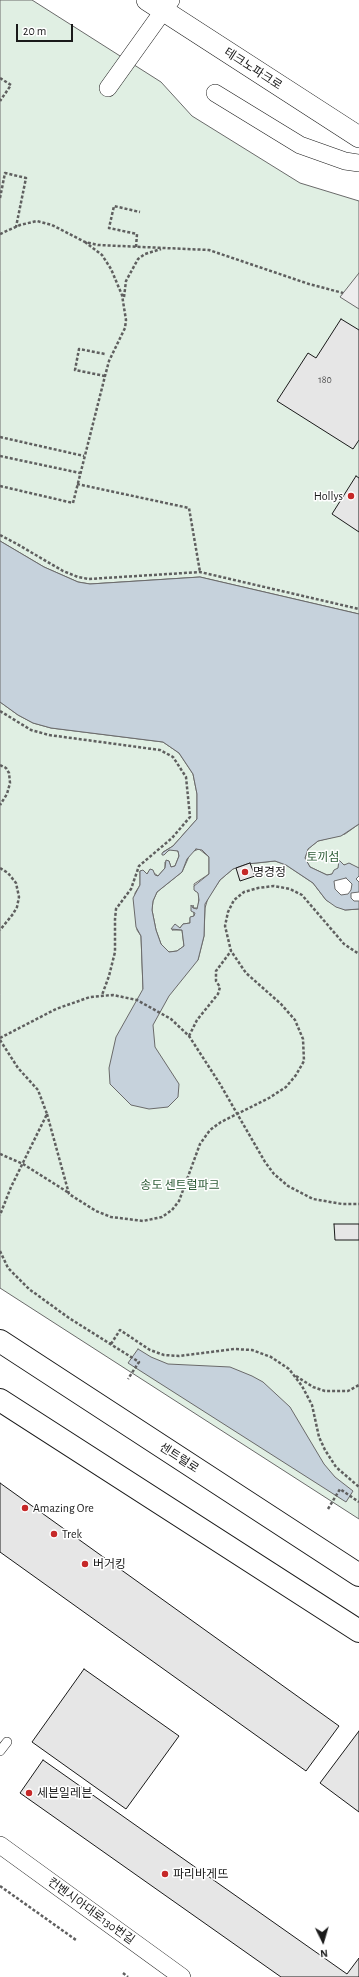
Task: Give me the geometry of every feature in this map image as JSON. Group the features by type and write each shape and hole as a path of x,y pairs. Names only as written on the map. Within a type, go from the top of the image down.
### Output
{"main road":[{"name":"센트럴로","path":"0,1341 359,1575"},
{"path":"0,1400 359,1631"}],"street":[{"path":"108,88 160,3"},
{"name":"테크노파크로","path":"160,3 359,137"},
{"path":"215,93 300,145 345,161 359,163"},
{"name":"컨벤시아대로130번길","path":"0,1845 182,1977"}],"lane":[{"path":"0,1751 7,1742"}],"path":[{"path":"0,78 11,85 0,101"},
{"path":"0,198 5,173 26,178 16,227"},
{"path":"136,247 137,234 109,228 114,206 140,212"},
{"path":"0,234 16,227 37,221 45,222 85,242 102,255 117,281 124,302"},
{"path":"85,242 98,245 209,250 309,284 343,293"},
{"path":"0,486 73,503 109,361 125,328 124,302 126,281 138,259 144,254 153,250 170,248"},
{"path":"105,376 75,370 79,349 106,354"},
{"path":"0,437 84,456"},
{"path":"0,456 80,473"},
{"path":"78,484 189,508 200,572"},
{"path":"0,535 63,571 78,577 89,579 200,572 359,609"},
{"path":"0,711 31,730 49,735 160,750 173,757 186,777 190,817 172,838 139,866 131,889 116,909 114,919 115,952 110,976 102,995"},
{"path":"0,765 6,768 9,773 10,783 7,794 0,805"},
{"path":"0,868 13,878 16,883 19,897 17,907 13,914 0,930"},
{"path":"0,1154 23,1164 96,1211 111,1217 137,1221 162,1217 172,1210 179,1201 195,1156 205,1136 214,1126 269,1098 286,1087 304,1061 304,1046 301,1032 295,1020 281,1004 246,973 231,951 225,926 231,905 238,896 244,892 258,888 274,886 290,889 302,895 344,944 359,954"},
{"path":"188,1036 197,1020 218,994 220,987 216,981 216,971 231,951"},
{"path":"69,1194 47,1114 38,1090 11,1058 0,1039 56,1009 102,995 120,996 137,1000 160,1012 180,1027 188,1036 238,1113 265,1162 274,1174 288,1186 313,1199 327,1203 359,1204"},
{"path":"0,1215 47,1114"},
{"path":"0,1251 8,1268 29,1289 139,1362 128,1379"},
{"path":"111,1344 120,1330 150,1350 164,1355 179,1356 234,1349 252,1350 271,1357 289,1369 302,1381 325,1392 348,1391 359,1385"},
{"path":"289,1369 312,1405 319,1437 331,1460 342,1474 359,1487"},
{"path":"328,1509 340,1489 359,1502"},
{"path":"0,1886 76,1940"},
{"path":"123,1973 128,1977"}],"green space":[{"path":"0,0 32,0 161,82 192,116 300,183 359,201 359,614 200,577 90,584 78,582 44,567 0,541"},
{"name":"송도 센트럴파크","path":"0,702 18,715 33,723 51,728 163,742 179,753 193,774 197,794 197,819 173,846 163,852 165,853 171,849 178,851 179,856 175,866 171,867 169,861 165,862 165,868 158,876 150,870 147,874 140,871 140,885 135,893 137,930 141,936 143,989 198,960 204,936 205,908 208,898 220,880 233,869 247,864 275,861 286,865 313,883 326,900 345,910 359,909 359,1519 0,1288"},
{"name":"토끼섬","path":"359,824 359,868 353,867 351,864 344,865 342,863 339,864 339,867 333,874 327,875 310,867 305,858 308,849 318,841 345,834"},
{"path":"199,849 209,857 209,874 194,884 195,891 198,892 199,896 198,908 193,908 194,916 190,918 190,923 183,924 180,928 178,927 172,930 182,930 184,946 177,951 169,952 161,944 156,930 152,910 153,901 157,892 182,872 191,852"}],"shaded area":[{"path":"359,273 359,309 340,297"},
{"path":"0,541 44,567 78,582 90,584 200,577 359,614 359,824 341,836 318,841 308,849 305,858 310,867 327,875 332,874 334,870 338,868 339,860 344,865 349,863 359,868 359,876 356,879 359,882 359,892 351,893 351,898 354,901 359,901 359,909 345,910 336,907 326,900 313,883 286,865 275,861 247,864 233,869 220,880 205,904 204,936 198,960 169,996 153,1025 155,1047 179,1084 178,1097 168,1107 149,1109 131,1105 110,1084 109,1068 116,1037 143,989 141,936 136,927 133,898 140,885 140,871 143,870 147,874 150,869 153,870 155,875 158,876 165,868 166,860 169,861 171,867 175,866 179,856 178,851 169,850 164,855 162,855 162,853 173,846 197,819 197,794 193,774 179,753 163,742 51,728 33,723 18,715 0,702","holes":["196,849 202,850 209,857 209,874 194,886 194,890 198,893 199,900 197,909 193,908 191,905 191,911 195,913 194,916 190,917 190,923 183,924 180,928 175,924 171,929 182,930 184,946 177,951 169,952 161,944 156,930 152,910 153,901 157,892 182,872 187,859","346,878 352,884 351,890 348,894 341,895 335,889 334,881"]},
{"path":"138,1349 151,1357 168,1364 230,1367 263,1382 290,1407 324,1464 335,1477 353,1491 346,1502 128,1363"}],"building":[{"path":"341,319 359,330 359,440 353,449 277,401 308,353 316,358"},
{"name":"Hollys","path":"356,476 359,478 359,532 332,514"},
{"name":"명경정","path":"250,863 255,876 240,881 236,868"},
{"path":"334,1224 359,1224 359,1240 335,1240"},
{"path":"0,1483 339,1726 306,1771 0,1552"},
{"path":"84,1669 179,1736 126,1809 32,1742"},
{"path":"359,1731 359,1812 320,1783"},
{"path":"43,1760 347,1974 359,1958 359,1977 281,1977 20,1793"}],"place":[{"name":"Hollys","path":"351,496"},
{"name":"명경정","path":"245,872"},
{"name":"Amazing Ore","path":"25,1508"},
{"name":"Trek","path":"54,1534"},
{"name":"버거킹","path":"85,1564"},
{"name":"세븐일레븐","path":"29,1793"},
{"name":"파리바게뜨","path":"165,1874"}]}
